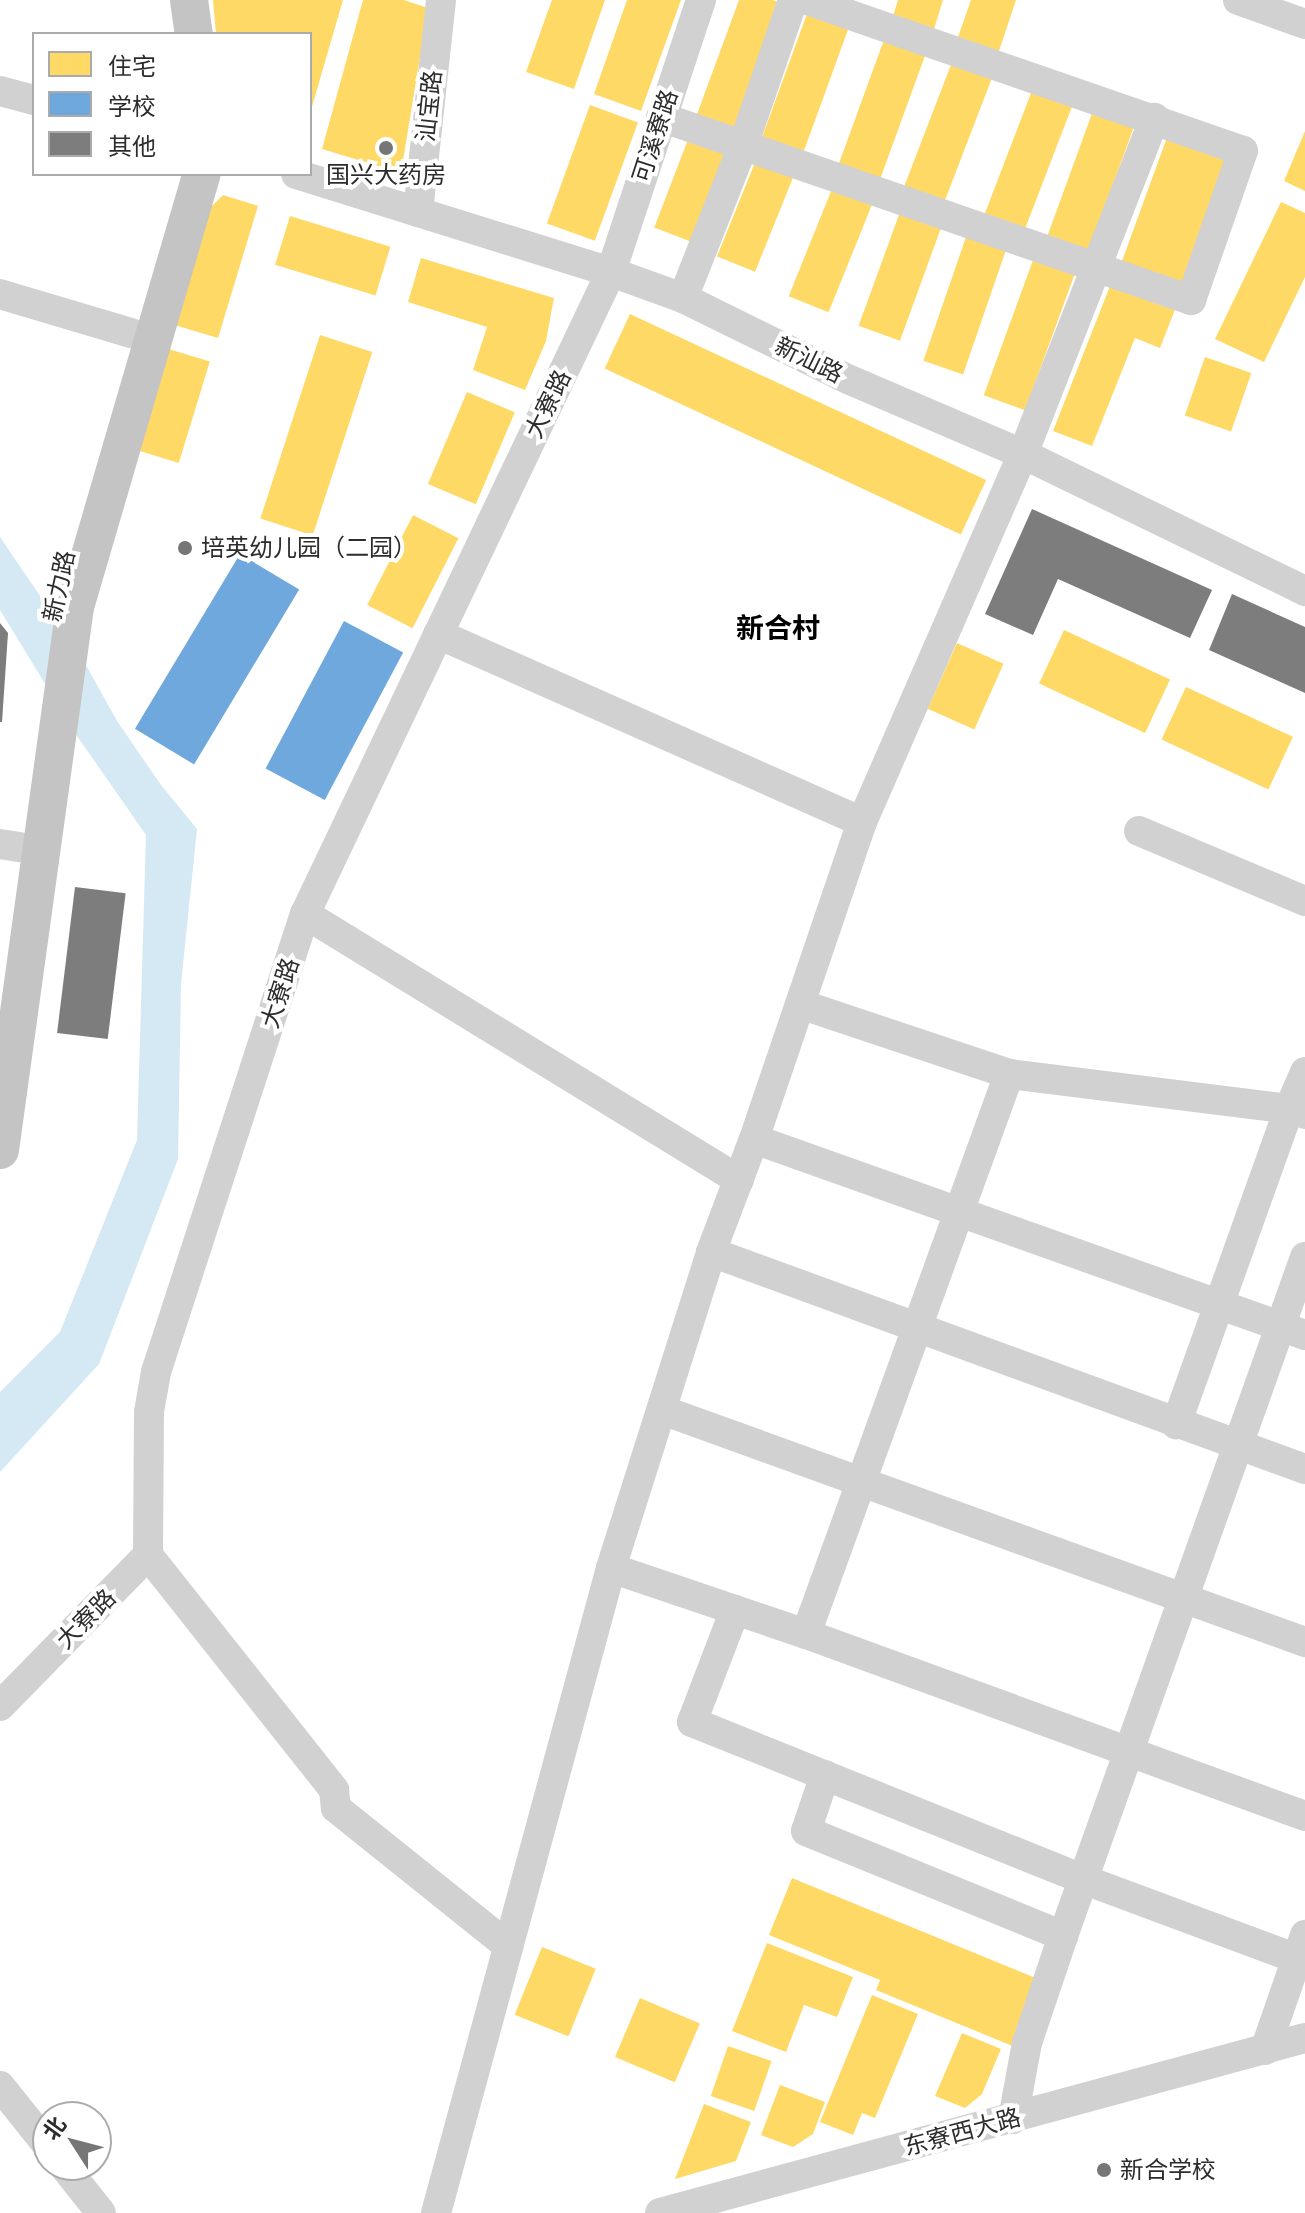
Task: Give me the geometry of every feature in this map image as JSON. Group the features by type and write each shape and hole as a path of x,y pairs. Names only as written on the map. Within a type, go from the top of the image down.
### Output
{"main road":[{"path":"168,0 173,32"},
{"path":"189,0 194,32"},
{"name":"新力路","path":"0,1010 10,846 47,721 66,594 131,333 176,176"},
{"path":"66,594 201,176"},
{"path":"0,1150 47,721"}],"street":[{"name":"汕宝路","path":"418,212 441,0"},
{"name":"可溪寮路","path":"611,272 701,0"},
{"path":"683,298 744,143 793,0"},
{"path":"661,117 744,143 1191,300 1243,151 807,0"},
{"path":"1238,0 1305,24"},
{"path":"0,91 32,99"},
{"path":"436,2213 611,1568 711,1252 754,1139 862,822 1023,454 1155,118"},
{"name":"新汕路","path":"302,176 611,272 683,298 850,380 1023,454 1305,591"},
{"name":"大寮路","path":"0,1706 148,1555 149,1412 156,1372 305,914 611,272"},
{"path":"0,294 131,333"},
{"path":"438,634 862,822"},
{"path":"1139,831 1305,901"},
{"path":"305,914 739,1180"},
{"path":"800,1004 1009,1074 1297,1111"},
{"path":"1176,1424 1219,1305 1297,1111 1305,1072"},
{"path":"806,1634 1009,1074"},
{"path":"754,1139 1293,1331"},
{"path":"711,1252 1240,1447 1303,1464"},
{"path":"1013,2119 1027,2043 1063,1936 1240,1447 1293,1331 1305,1257"},
{"path":"662,1410 1305,1642"},
{"path":"148,1555 334,1790 336,1808 508,1946"},
{"path":"611,1568 806,1634 1305,1816"},
{"path":"735,1610 692,1722 1085,1880 1301,1947 1265,2050"},
{"path":"825,1775 806,1831 1063,1936"},
{"name":"东寮西大路","path":"660,2213 1305,2038"},
{"path":"0,2086 32,2126"},
{"path":"76,2181 101,2213"}],"water":[{"path":"0,537 81,656 117,721 161,785 197,829 181,984 178,1159 99,1364 0,1472 0,1392 60,1332 137,1140 146,835 77,736 0,610"}],"building: 住宅":[{"path":"213,0 343,0 312,107 312,32 216,32"},
{"path":"363,0 404,0 428,8 401,173 322,149"},
{"path":"552,0 605,0 574,89 526,72"},
{"path":"627,0 681,0 641,111 594,94"},
{"path":"739,0 772,0 784,4 737,131 696,117"},
{"path":"898,0 943,0 934,29 893,16"},
{"path":"971,0 1016,0 999,51 958,37"},
{"path":"808,11 849,26 803,153 762,138"},
{"path":"885,37 926,52 880,179 839,164"},
{"path":"952,62 992,77 944,203 904,188"},
{"path":"1033,88 1073,103 1024,230 984,215"},
{"path":"590,105 638,122 595,241 547,223"},
{"path":"1094,108 1135,123 1089,250 1048,235"},
{"path":"1305,131 1305,191 1284,181"},
{"path":"1169,132 1234,156 1185,290 1120,266"},
{"path":"689,137 729,152 694,243 654,228"},
{"path":"756,160 794,175 755,272 717,256"},
{"path":"834,184 874,200 829,312 789,296"},
{"path":"223,195 258,206 218,338 171,324 205,213"},
{"path":"1281,202 1305,213 1305,277 1264,362 1215,339"},
{"path":"900,212 941,227 900,341 859,326"},
{"path":"290,216 390,247 376,295 275,265"},
{"path":"966,237 1006,251 963,375 923,361"},
{"path":"421,258 554,298 546,341 525,390 473,370 487,327 408,302"},
{"path":"1033,260 1074,275 1025,410 984,395"},
{"path":"1112,281 1176,307 1160,348 1135,338 1092,446 1053,431"},
{"path":"630,314 986,480 961,534 605,368"},
{"path":"320,335 372,352 313,536 260,519"},
{"path":"162,347 210,362 179,463 131,448"},
{"path":"1205,357 1251,373 1231,432 1185,416"},
{"path":"467,392 515,412 476,504 428,484"},
{"path":"413,515 458,538 413,628 367,605"},
{"path":"1064,630 1170,679 1145,733 1039,683"},
{"path":"957,643 1004,664 974,730 928,709"},
{"path":"1186,687 1293,737 1268,789 1161,740"},
{"path":"792,1878 1043,1981 1015,2047 876,1990 880,1980 769,1935"},
{"path":"767,1943 853,1977 837,2017 804,2005 786,2052 732,2031"},
{"path":"542,1947 596,1969 568,2036 515,2015"},
{"path":"872,1995 918,2014 875,2118 862,2113 853,2135 820,2122"},
{"path":"640,1998 700,2023 675,2082 615,2057"},
{"path":"962,2033 1001,2049 982,2094 965,2108 935,2096"},
{"path":"728,2046 771,2061 754,2111 711,2096"},
{"path":"780,2085 825,2102 813,2134 793,2147 761,2135"},
{"path":"704,2104 751,2122 736,2161 675,2179"}],"building: 学校":[{"path":"240,554 299,590 194,764 135,729"},
{"path":"344,621 403,652 325,800 266,768"}],"building: 其他":[{"path":"1032,509 1212,590 1190,638 1058,579 1033,635 985,614"},
{"path":"1232,594 1305,627 1305,693 1209,650"},
{"path":"0,623 8,633 2,722 0,722"},
{"path":"75,887 126,893 108,1039 57,1033"}],"place":[{"name":"国兴大药房","path":"386,148"},
{"name":"培英幼儿园（二园）","path":"185,548"},
{"name":"新合学校","path":"1104,2170"}],"district":[{"name":"新合村","path":"778,628"}]}
